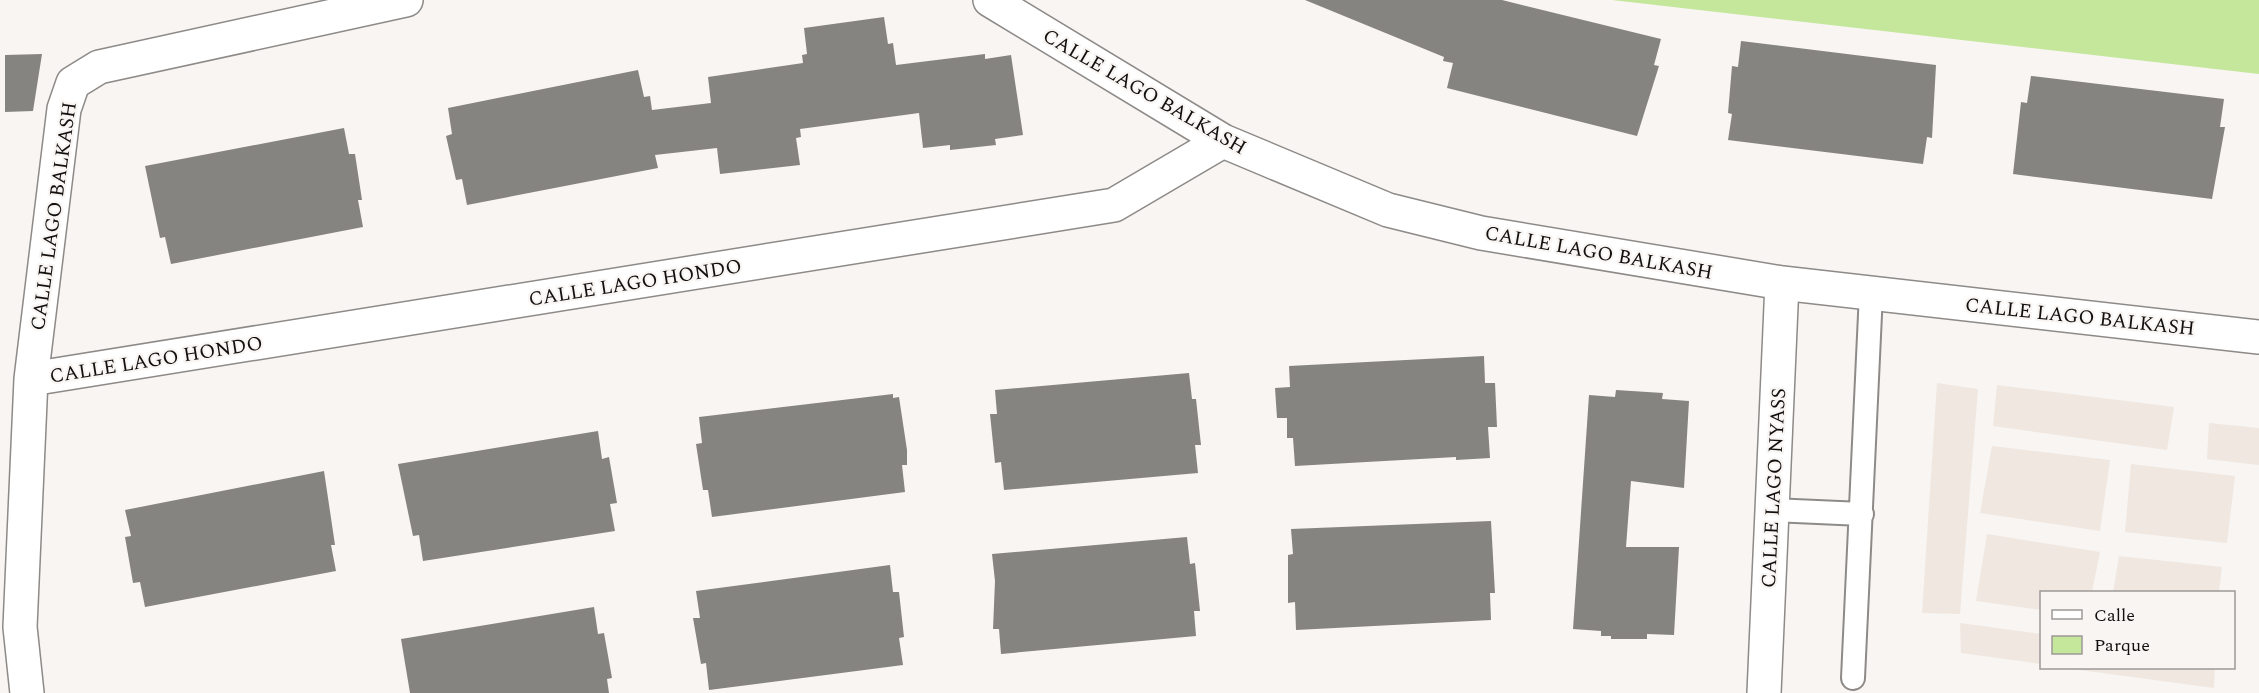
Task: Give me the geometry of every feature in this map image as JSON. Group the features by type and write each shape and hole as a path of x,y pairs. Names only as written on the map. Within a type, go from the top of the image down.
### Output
{"street":[{"name":"CALLE LAGO BALKASH","path":"27,693 20,627 31,380 64,109 73,83 99,67 406,0"},
{"name":"CALLE LAGO BALKASH","path":"990,0 1224,141 1400,213 1480,233 1782,283 2259,336"},
{"name":"CALLE LAGO HONDO","path":"31,380 1114,205 1224,141"},
{"name":"CALLE LAGO NYASS","path":"1764,693 1782,283"}],"lane":[{"path":"1853,678 1872,293"},
{"path":"1772,510 1862,514"}],"shaded area":[{"path":"1937,383 1978,389 1960,614 1922,613"},
{"path":"1997,385 2174,407 2167,450 1993,426"},
{"path":"2209,423 2259,428 2259,465 2207,459"},
{"path":"1992,446 2110,460 2100,531 1980,513"},
{"path":"2131,464 2235,476 2227,543 2125,532"},
{"path":"1987,534 2100,552 2092,591 2040,591 2040,610 1976,601"},
{"path":"2119,556 2222,567 2219,591 2113,591"},
{"path":"1960,623 2040,634 2040,664 1961,653"},
{"path":"2072,669 2215,669 2214,688"}],"green space":[{"path":"1612,0 2259,0 2259,74"}],"building":[{"path":"1305,0 1502,0 1661,39 1654,65 1659,66 1637,136 1447,88 1453,63 1443,61 1444,57"},
{"path":"884,17 888,44 893,43 896,65 985,54 985,59 1011,55 1023,135 995,139 996,145 950,150 950,145 923,148 919,113 800,129 801,137 796,138 800,165 720,174 717,148 655,155 658,168 467,205 462,179 456,180 446,136 452,134 448,108 638,70 644,97 650,96 652,110 711,103 708,77 803,63 802,55 807,54 804,28"},
{"path":"1741,41 1936,65 1932,138 1927,137 1923,164 1728,140 1732,114 1728,113 1732,66 1738,67"},
{"path":"42,54 33,111 5,112 5,55"},
{"path":"2031,76 2224,99 2220,127 2225,127 2212,199 2013,174 2021,102 2027,103"},
{"path":"344,128 349,154 355,154 362,200 358,200 363,227 171,264 165,237 160,238 145,166"},
{"path":"1484,356 1485,383 1495,383 1497,427 1488,427 1490,458 1456,460 1456,457 1295,466 1293,438 1287,438 1287,418 1277,418 1275,388 1290,387 1289,366"},
{"path":"1189,373 1192,399 1196,399 1201,445 1195,445 1198,473 1004,490 1001,462 995,463 990,414 997,414 995,390"},
{"path":"1616,390 1663,393 1662,399 1689,401 1684,488 1631,481 1626,547 1679,547 1674,635 1647,634 1647,639 1611,639 1611,636 1601,636 1601,631 1573,629 1589,395 1615,397"},
{"path":"893,394 893,398 899,397 907,450 907,465 902,465 905,492 712,517 708,490 703,490 696,444 702,443 699,417"},
{"path":"598,431 602,459 609,457 617,503 610,504 615,531 423,561 419,535 413,536 398,464"},
{"path":"324,471 335,545 331,545 336,571 145,607 140,582 133,583 125,537 131,536 125,510"},
{"path":"1491,521 1495,593 1490,593 1491,620 1296,630 1295,602 1288,603 1288,555 1293,554 1291,529"},
{"path":"1187,537 1190,564 1195,563 1200,611 1194,611 1196,636 1001,654 999,629 993,629 995,581 992,554"},
{"path":"890,565 893,592 899,592 904,637 899,638 903,665 709,690 706,663 701,664 693,618 700,618 696,591"},
{"path":"594,607 598,634 604,633 612,678 607,679 609,693 410,693 401,639"}]}
